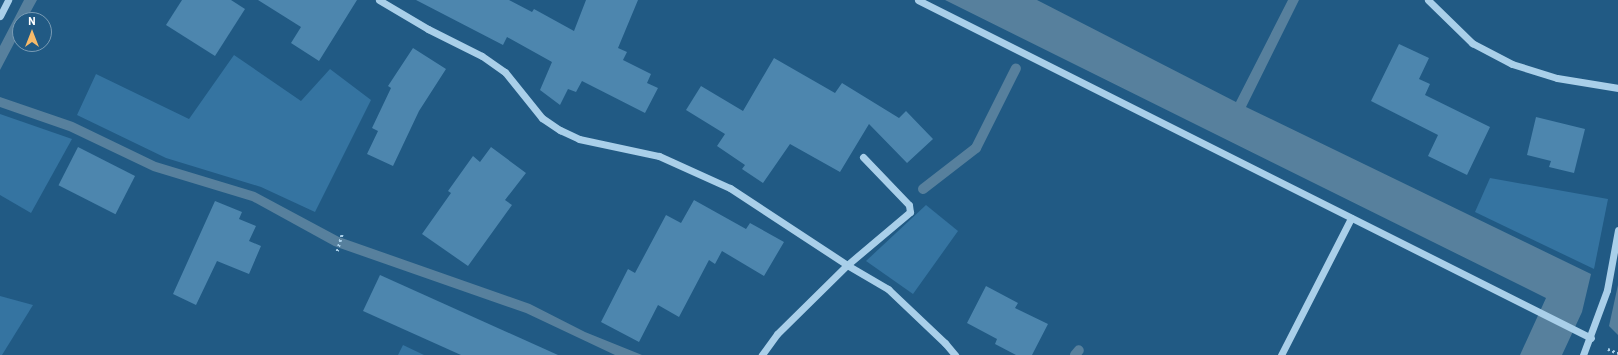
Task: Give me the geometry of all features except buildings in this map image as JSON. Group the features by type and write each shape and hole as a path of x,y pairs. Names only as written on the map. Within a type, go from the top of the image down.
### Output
{"street":[{"path":"0,16 8,0"},
{"path":"379,0 488,60 505,72 542,118 560,130 579,139 659,156 730,188 847,265 888,289 945,342 954,355"},
{"path":"918,0 1591,338"},
{"path":"1428,0 1472,43 1512,64 1557,78 1618,88"},
{"path":"762,355 777,334 847,265 910,212 909,205 862,157"},
{"path":"1281,355 1351,218"},
{"path":"1583,355 1591,338 1607,290 1618,230"}],"path":[{"path":"337,251 342,233"}],"shaded area":[{"path":"24,0 37,0 30,12 18,12"},
{"path":"945,0 1037,0 1236,102 1288,0 1299,0 1246,107 1591,274 1582,312 1562,355 1520,355 1546,298"},
{"path":"12,23 12,47 0,70 0,46"},
{"path":"234,55 301,101 330,69 371,100 315,212 261,187 166,158 77,115 96,74 189,119"},
{"path":"0,97 73,122 156,162 255,192 339,237 530,304 585,332 642,355 615,355 526,313 334,246 252,201 153,171 69,131 0,107"},
{"path":"0,114 72,139 31,213 0,195"},
{"path":"1490,178 1608,199 1594,269 1475,212"},
{"path":"926,205 958,231 913,294 866,261"},
{"path":"1618,285 1618,335 1609,326"},
{"path":"0,296 33,305 2,355 0,355"},
{"path":"403,345 424,355 398,355"}],"waterway":[{"path":"923,189 976,148 1016,68"},
{"path":"1075,355 1079,350"}]}
